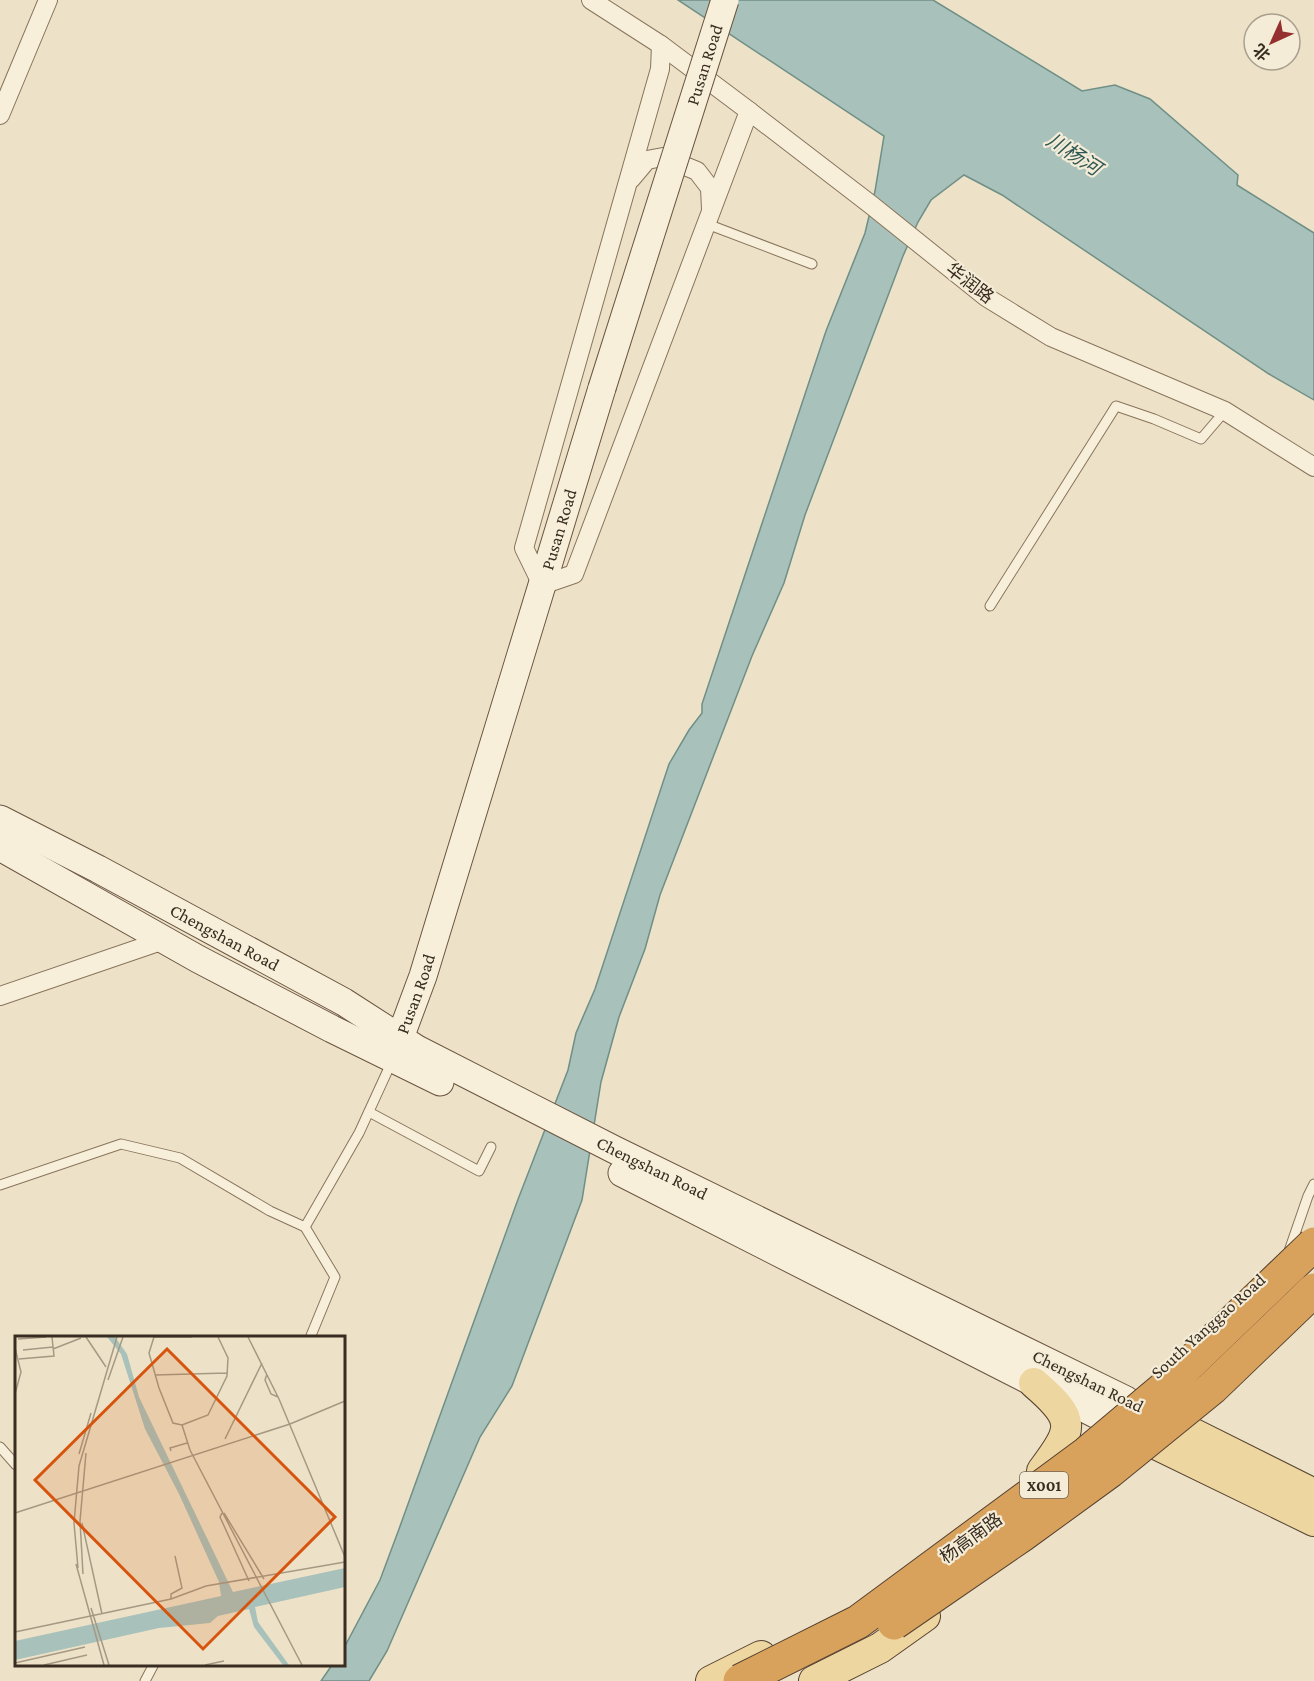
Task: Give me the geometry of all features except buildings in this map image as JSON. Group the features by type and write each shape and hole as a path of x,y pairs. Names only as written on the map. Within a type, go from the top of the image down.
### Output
{"highway":[{"name":"杨高南路","path":"741,1681 858,1622 1087,1453 1162,1390 1302,1247"},
{"name":"杨高南路","path":"790,1681 870,1638 1110,1472 1212,1388 1314,1290"}],"main road":[{"name":"Pusan Road","path":"397,1048 423,976 602,388 725,0"},
{"name":"Chengshan Road","path":"0,819 98,869 344,1002 397,1048"},
{"name":"Chengshan Road","path":"0,847 164,940 322,1024 397,1048 417,1049 544,1124 1116,1409 1173,1439 1314,1521"},
{"name":"Chengshan Road","path":"612,1158 1034,1383 1116,1409"},
{"name":"South Yanggao Road","path":"711,1681 851,1610 1014,1496 1302,1247 1314,1225"},
{"name":"X001","path":"814,1681 880,1648 1080,1510 1173,1439 1314,1307"},
{"path":"1034,1383 1053,1399 1067,1420 1066,1435 1042,1472"},
{"name":"Chengshan Road","path":"1173,1439 1314,1494"}],"street":[{"path":"1,112 48,0"},
{"name":"华润路","path":"591,0 661,45 749,111 986,297 1051,337 1225,411 1314,467"},
{"path":"661,45 660,69 524,548 542,585 574,574 749,111"},
{"path":"627,183 647,160 663,158 697,171 710,188 709,217"},
{"path":"0,996 164,940"}],"lane":[{"path":"709,217 812,264"},
{"path":"990,606 1116,406 1201,439 1225,411"},
{"path":"305,1227 338,1172 369,1112 397,1048"},
{"path":"369,1112 479,1171 491,1147"},
{"path":"0,1185 121,1144 180,1158 270,1211 305,1227 335,1277 311,1336"},
{"name":"杨高南路","path":"1302,1247 1308,1196 1314,1184"},
{"path":"0,1447 15,1463"},
{"path":"145,1681 153,1666"}],"water":[{"name":"川杨河","path":"678,0 933,0 1082,91 1115,85 1150,99 1238,175 1237,185 1314,233 1314,400 1269,374 1002,195 964,175 931,200 903,256 805,515 784,583 752,656 660,895 645,949 619,1017 601,1082 582,1200 512,1386 480,1437 387,1651 369,1681 321,1681 331,1666 345,1666 345,1646 380,1580 517,1202 568,1070 576,1033 595,989 669,764 702,713 702,704 826,331 865,233 884,136"}]}
